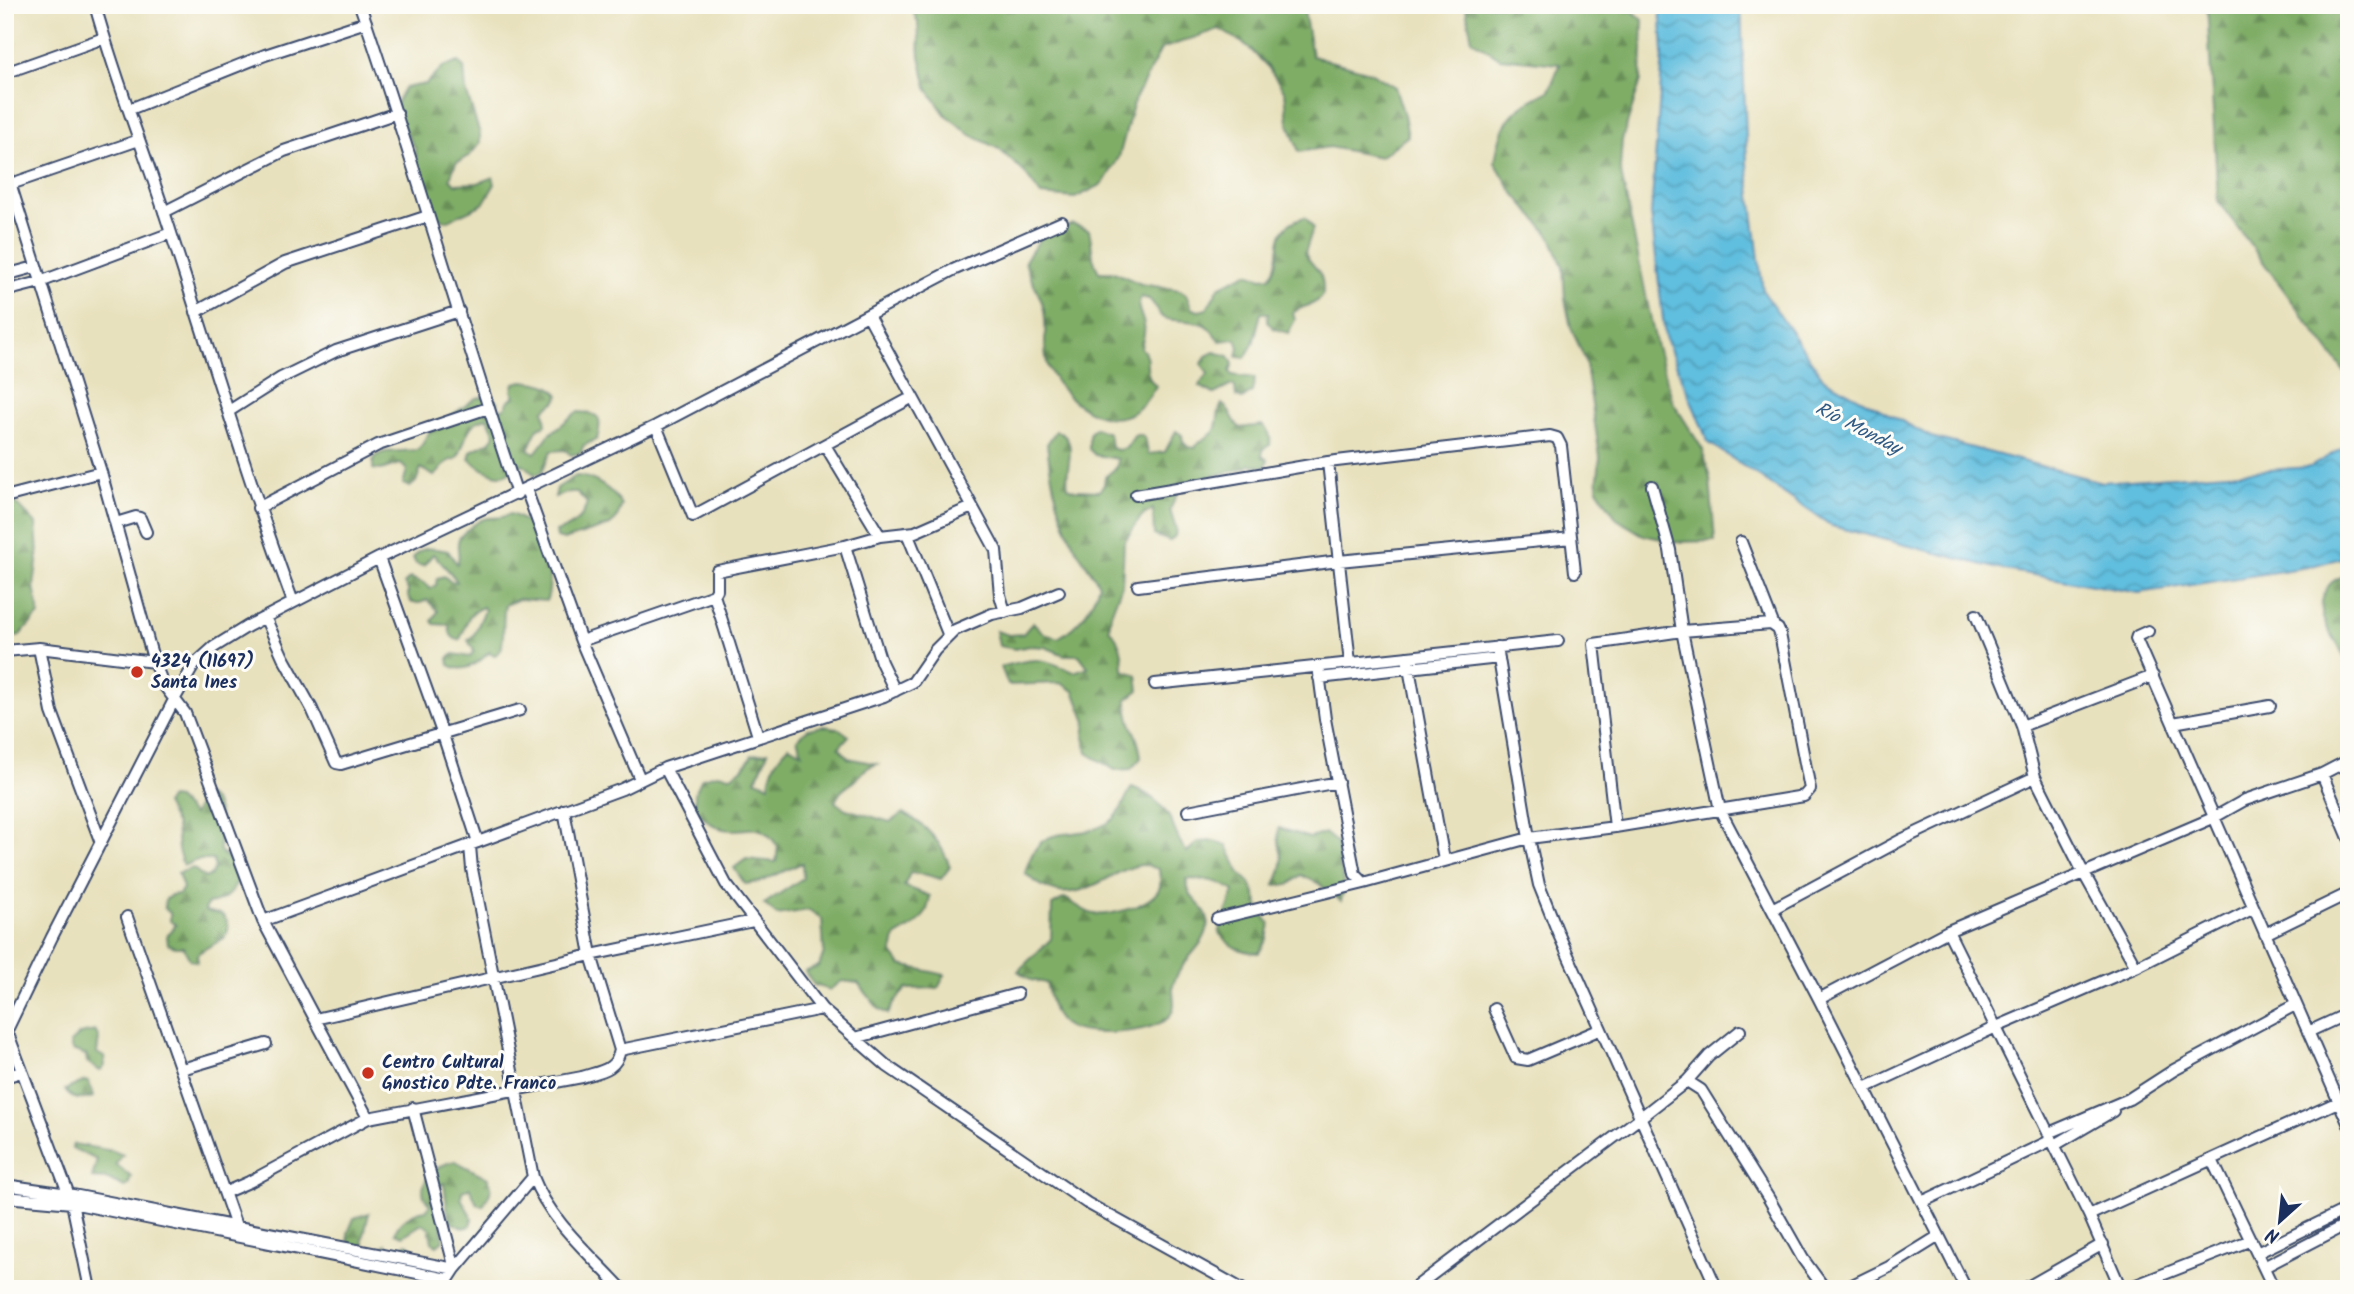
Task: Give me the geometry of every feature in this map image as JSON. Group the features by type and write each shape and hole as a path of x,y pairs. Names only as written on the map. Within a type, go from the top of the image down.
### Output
{"street":[{"path":"95,5 172,233 258,508 293,602"},
{"path":"360,5 397,113 488,408 581,641 640,779"},
{"path":"130,109 265,55 366,22"},
{"path":"5,73 104,38"},
{"path":"164,212 284,151 397,113"},
{"path":"11,184 139,140"},
{"path":"5,167 101,472 154,662 163,684 184,713 263,921 368,1118"},
{"path":"196,312 285,263 428,216"},
{"path":"90,1289 70,1198 6,1028 194,665 214,647 265,617 379,558 656,426 953,270 1062,222"},
{"path":"5,291 40,282 172,233"},
{"path":"5,275 35,267"},
{"path":"229,411 281,378 336,351 459,311"},
{"path":"868,315 996,550 1000,595 1005,612"},
{"path":"656,426 694,516 911,398"},
{"path":"258,508 378,445 488,408"},
{"path":"1136,495 1328,462 1550,436 1557,439 1561,446 1575,572"},
{"path":"825,445 880,536"},
{"path":"1328,462 1350,663"},
{"path":"5,497 101,472"},
{"path":"1652,486 1671,550 1682,631 1720,810 1966,1289"},
{"path":"581,641 714,595 717,590 717,571 845,547 880,536 907,533 936,524 972,507"},
{"path":"116,523 136,516 140,518 146,531"},
{"path":"907,533 949,636"},
{"path":"1138,586 1339,561 1571,538"},
{"path":"1217,919 1529,838 1615,827 1804,796 1810,789 1780,634 1774,626 1741,542"},
{"path":"845,547 881,662 895,691"},
{"path":"379,558 443,735 474,844 472,869 533,1177 540,1195 554,1215 622,1289"},
{"path":"263,921 622,789 665,768 895,691 913,682 935,650 955,630 1022,608 1059,592"},
{"path":"714,595 758,736"},
{"path":"1976,615 2022,726 2035,777 2083,872 2136,967"},
{"path":"265,617 336,763 341,764 443,735 520,710"},
{"path":"1615,827 1594,644 1682,631 1771,624 1774,626"},
{"path":"2148,631 2136,639 2349,1125"},
{"path":"1155,684 1319,672 1498,653 1558,640"},
{"path":"5,652 39,648 154,662"},
{"path":"39,648 52,712 101,843"},
{"path":"1498,653 1539,885 1717,1289"},
{"path":"1319,672 1350,663 1408,662"},
{"path":"1408,662 1444,860"},
{"path":"1319,672 1356,874 1364,883"},
{"path":"2022,726 2153,676"},
{"path":"2173,723 2270,706"},
{"path":"1819,999 1948,931 2213,818 2245,800 2322,774 2349,760"},
{"path":"665,768 726,884 822,1009 887,1066 1087,1203 1242,1289"},
{"path":"2322,774 2349,838"},
{"path":"1772,909 1903,839 2035,777"},
{"path":"1188,811 1338,782"},
{"path":"226,1192 368,1118 582,1077 614,1066 620,1050 591,955 564,810"},
{"path":"2265,934 2349,893"},
{"path":"1865,1088 1994,1028 2136,967 2254,908"},
{"path":"127,917 236,1226"},
{"path":"315,1019 752,921"},
{"path":"1948,931 1994,1028 2052,1139 2121,1289"},
{"path":"855,1038 1017,994"},
{"path":"1922,1202 2124,1105 2174,1070 2295,1005"},
{"path":"620,1050 822,1009"},
{"path":"1494,1009 1516,1058 1521,1060 1528,1060 1601,1029"},
{"path":"2308,1032 2349,1013"},
{"path":"1413,1289 1687,1081 1709,1056 1740,1031"},
{"path":"182,1069 265,1044"},
{"path":"5,1077 21,1072"},
{"path":"1687,1081 1701,1090 1803,1259 1825,1289"},
{"path":"2089,1216 2337,1102"},
{"path":"413,1108 455,1269"},
{"path":"2213,1160 2274,1289"},
{"path":"5,1185 445,1284 533,1177"},
{"path":"5,1197 70,1198 236,1226 455,1269"},
{"path":"2257,1253 2349,1208"},
{"path":"2264,1267 2349,1223"},
{"path":"1844,1289 1868,1279 1939,1236"},
{"path":"2126,1289 2251,1240"},
{"path":"2024,1289 2102,1244"}],"green space":[{"path":"910,5 1303,5 1312,56 1370,72 1395,87 1408,136 1380,157 1329,147 1299,152 1288,122 1285,92 1268,67 1246,45 1219,29 1161,49 1134,101 1119,157 1103,184 1075,198 1041,195 1024,172 999,149 971,135 945,114 927,88 920,56 918,22"},
{"path":"1468,5 1625,5 1643,20 1641,80 1622,140 1620,168 1656,344 1673,402 1703,450 1710,479 1715,541 1675,542 1643,535 1617,519 1597,489 1600,457 1585,359 1571,328 1565,299 1563,267 1551,237 1512,191 1495,162 1501,135 1510,118 1525,104 1549,91 1560,64 1500,58 1472,40 1466,9"},
{"path":"2207,5 2349,5 2349,378 2218,201"},
{"path":"459,62 464,68 466,91 480,134 480,143 470,155 456,163 450,178 455,184 478,183 493,177 495,184 483,204 447,221 432,214 421,187 415,148 393,110 404,88 426,84 443,67"},
{"path":"1305,217 1313,228 1305,253 1320,274 1323,294 1313,304 1293,313 1295,320 1288,333 1273,328 1267,321 1268,313 1261,313 1253,344 1245,358 1237,357 1239,347 1236,339 1220,341 1205,325 1165,319 1149,299 1141,297 1139,308 1145,330 1141,348 1146,355 1149,377 1156,386 1139,408 1125,416 1101,416 1069,396 1053,376 1046,358 1043,306 1025,261 1042,236 1073,224 1089,230 1093,257 1099,272 1114,272 1141,284 1180,290 1186,294 1192,309 1199,311 1207,309 1219,287 1247,273 1262,278 1270,277 1275,268 1281,234 1293,222"},
{"path":"1214,352 1229,356 1233,364 1230,371 1232,375 1255,378 1252,392 1242,399 1236,396 1235,387 1232,385 1214,394 1199,386 1208,374 1202,364 1206,356"},
{"path":"523,381 547,386 559,395 556,401 544,410 546,425 538,428 528,449 535,453 549,435 577,412 598,418 600,426 597,439 583,446 581,453 571,455 565,450 551,451 542,472 535,475 523,464 498,475 484,470 469,459 471,451 491,441 495,434 488,418 480,420 470,429 456,459 446,463 434,476 421,468 416,482 410,487 403,484 407,470 401,464 381,470 373,469 373,461 377,455 417,450 429,432 476,398 490,398 498,402 498,410 505,408 509,400 515,397 512,391 514,383"},
{"path":"1222,404 1240,428 1262,425 1266,429 1270,436 1270,445 1263,449 1262,456 1268,460 1265,467 1249,464 1248,467 1181,484 1170,510 1176,529 1175,536 1170,541 1154,535 1153,509 1141,517 1124,542 1122,585 1111,614 1109,629 1120,647 1123,670 1137,675 1139,690 1127,699 1127,707 1141,758 1131,769 1115,770 1087,753 1084,737 1086,722 1074,691 1060,683 1008,685 1001,667 1038,660 1054,663 1074,672 1088,667 1079,655 1064,655 1045,647 1015,649 999,646 996,631 1009,635 1023,634 1033,622 1043,633 1058,638 1084,616 1099,585 1076,548 1063,520 1047,444 1056,431 1064,435 1070,448 1068,487 1099,491 1104,485 1105,477 1117,467 1118,459 1095,455 1089,449 1089,434 1095,428 1109,433 1111,448 1118,450 1126,448 1135,435 1142,435 1148,454 1165,452 1176,431 1182,435 1183,442 1188,447 1195,448 1215,430"},
{"path":"576,476 589,478 602,485 622,505 616,520 610,525 564,540 557,538 556,532 576,522 587,503 577,492 555,497 557,488"},
{"path":"5,496 15,502 36,524 38,555 34,586 39,615 18,637 5,634"},
{"path":"510,514 530,526 543,543 549,578 546,601 519,599 505,605 501,650 495,655 488,653 480,661 465,668 454,668 449,665 448,658 454,654 470,657 474,651 468,640 474,635 485,610 483,607 472,613 459,640 450,633 449,625 434,624 432,621 438,611 427,600 412,603 404,584 410,578 424,583 430,589 436,585 437,578 444,576 457,582 433,554 423,566 416,564 413,558 424,549 438,549 448,551 457,564 458,540 466,531 484,519"},
{"path":"2349,575 2349,668 2325,624 2322,605 2324,594 2331,584"},
{"path":"823,726 838,728 849,736 839,747 848,758 877,764 864,771 841,792 835,802 846,809 890,822 903,813 912,818 943,850 950,867 941,879 910,873 904,886 930,896 929,904 919,921 895,937 892,953 901,965 945,975 938,988 906,989 888,1014 878,1008 858,983 842,981 829,990 814,985 805,972 819,966 824,952 822,919 809,910 777,915 764,904 803,878 802,863 760,882 745,884 734,868 746,859 776,862 778,847 759,829 723,829 695,809 695,793 702,778 717,774 731,776 744,767 752,755 768,752 756,780 769,785 773,768 784,751 789,746 802,753 797,739 808,729"},
{"path":"1132,787 1152,798 1163,808 1187,852 1198,842 1214,841 1227,845 1239,872 1250,883 1260,912 1270,924 1267,939 1259,953 1232,946 1219,933 1234,891 1211,881 1186,879 1190,893 1206,913 1208,928 1203,940 1175,978 1172,1013 1161,1023 1134,1030 1103,1033 1075,1030 1058,1018 1052,1007 1046,983 1031,980 1018,971 1051,939 1052,905 1065,898 1094,914 1132,908 1157,892 1160,886 1159,869 1145,865 1136,866 1092,886 1070,892 1048,889 1025,873 1039,844 1048,838 1094,829 1108,823 1119,812"},
{"path":"206,796 216,805 220,851 235,866 237,881 225,897 207,904 205,911 223,916 228,930 222,939 197,955 198,962 190,960 183,947 168,944 167,936 176,925 170,921 170,913 164,908 165,900 171,895 179,894 183,888 178,873 193,868 205,878 211,875 215,868 213,860 197,860 183,866 178,850 176,825 165,804 170,798 177,799 193,815 200,801"},
{"path":"1279,828 1310,838 1325,833 1337,843 1344,889 1341,901 1318,883 1301,875 1289,885 1275,885 1282,861"},
{"path":"95,1031 99,1038 97,1053 104,1057 105,1066 100,1071 87,1062 86,1055 72,1050 70,1043 80,1034"},
{"path":"85,1081 89,1082 93,1097 78,1099 65,1090"},
{"path":"73,1144 123,1155 116,1164 131,1177 128,1185 125,1187 108,1179 92,1178 97,1160 72,1148"},
{"path":"455,1161 488,1178 491,1185 483,1206 477,1204 470,1188 462,1191 461,1198 472,1218 470,1226 463,1228 449,1221 444,1183 438,1187 443,1240 437,1245 432,1242 429,1227 422,1224 403,1236 395,1233 403,1221 426,1210 430,1205 423,1191 424,1184 433,1171"},
{"path":"369,1213 363,1239 365,1250 381,1249 386,1244 392,1254 407,1243 416,1251 414,1258 349,1248 348,1233 354,1218"}],"water":[{"name":"Río Monday","path":"1660,5 1741,5 1747,163 1763,291 1824,379 1931,437 2102,482 2310,467 2349,444 2349,556 2308,567 2139,593 1999,569 1832,526 1708,442 1665,337 1651,214 1663,53"}],"place":[{"name":"4324 (11697) Santa Ines","path":"137,672"},
{"name":"Centro Cultural Gnostico Pdte. Franco","path":"368,1073"}]}
